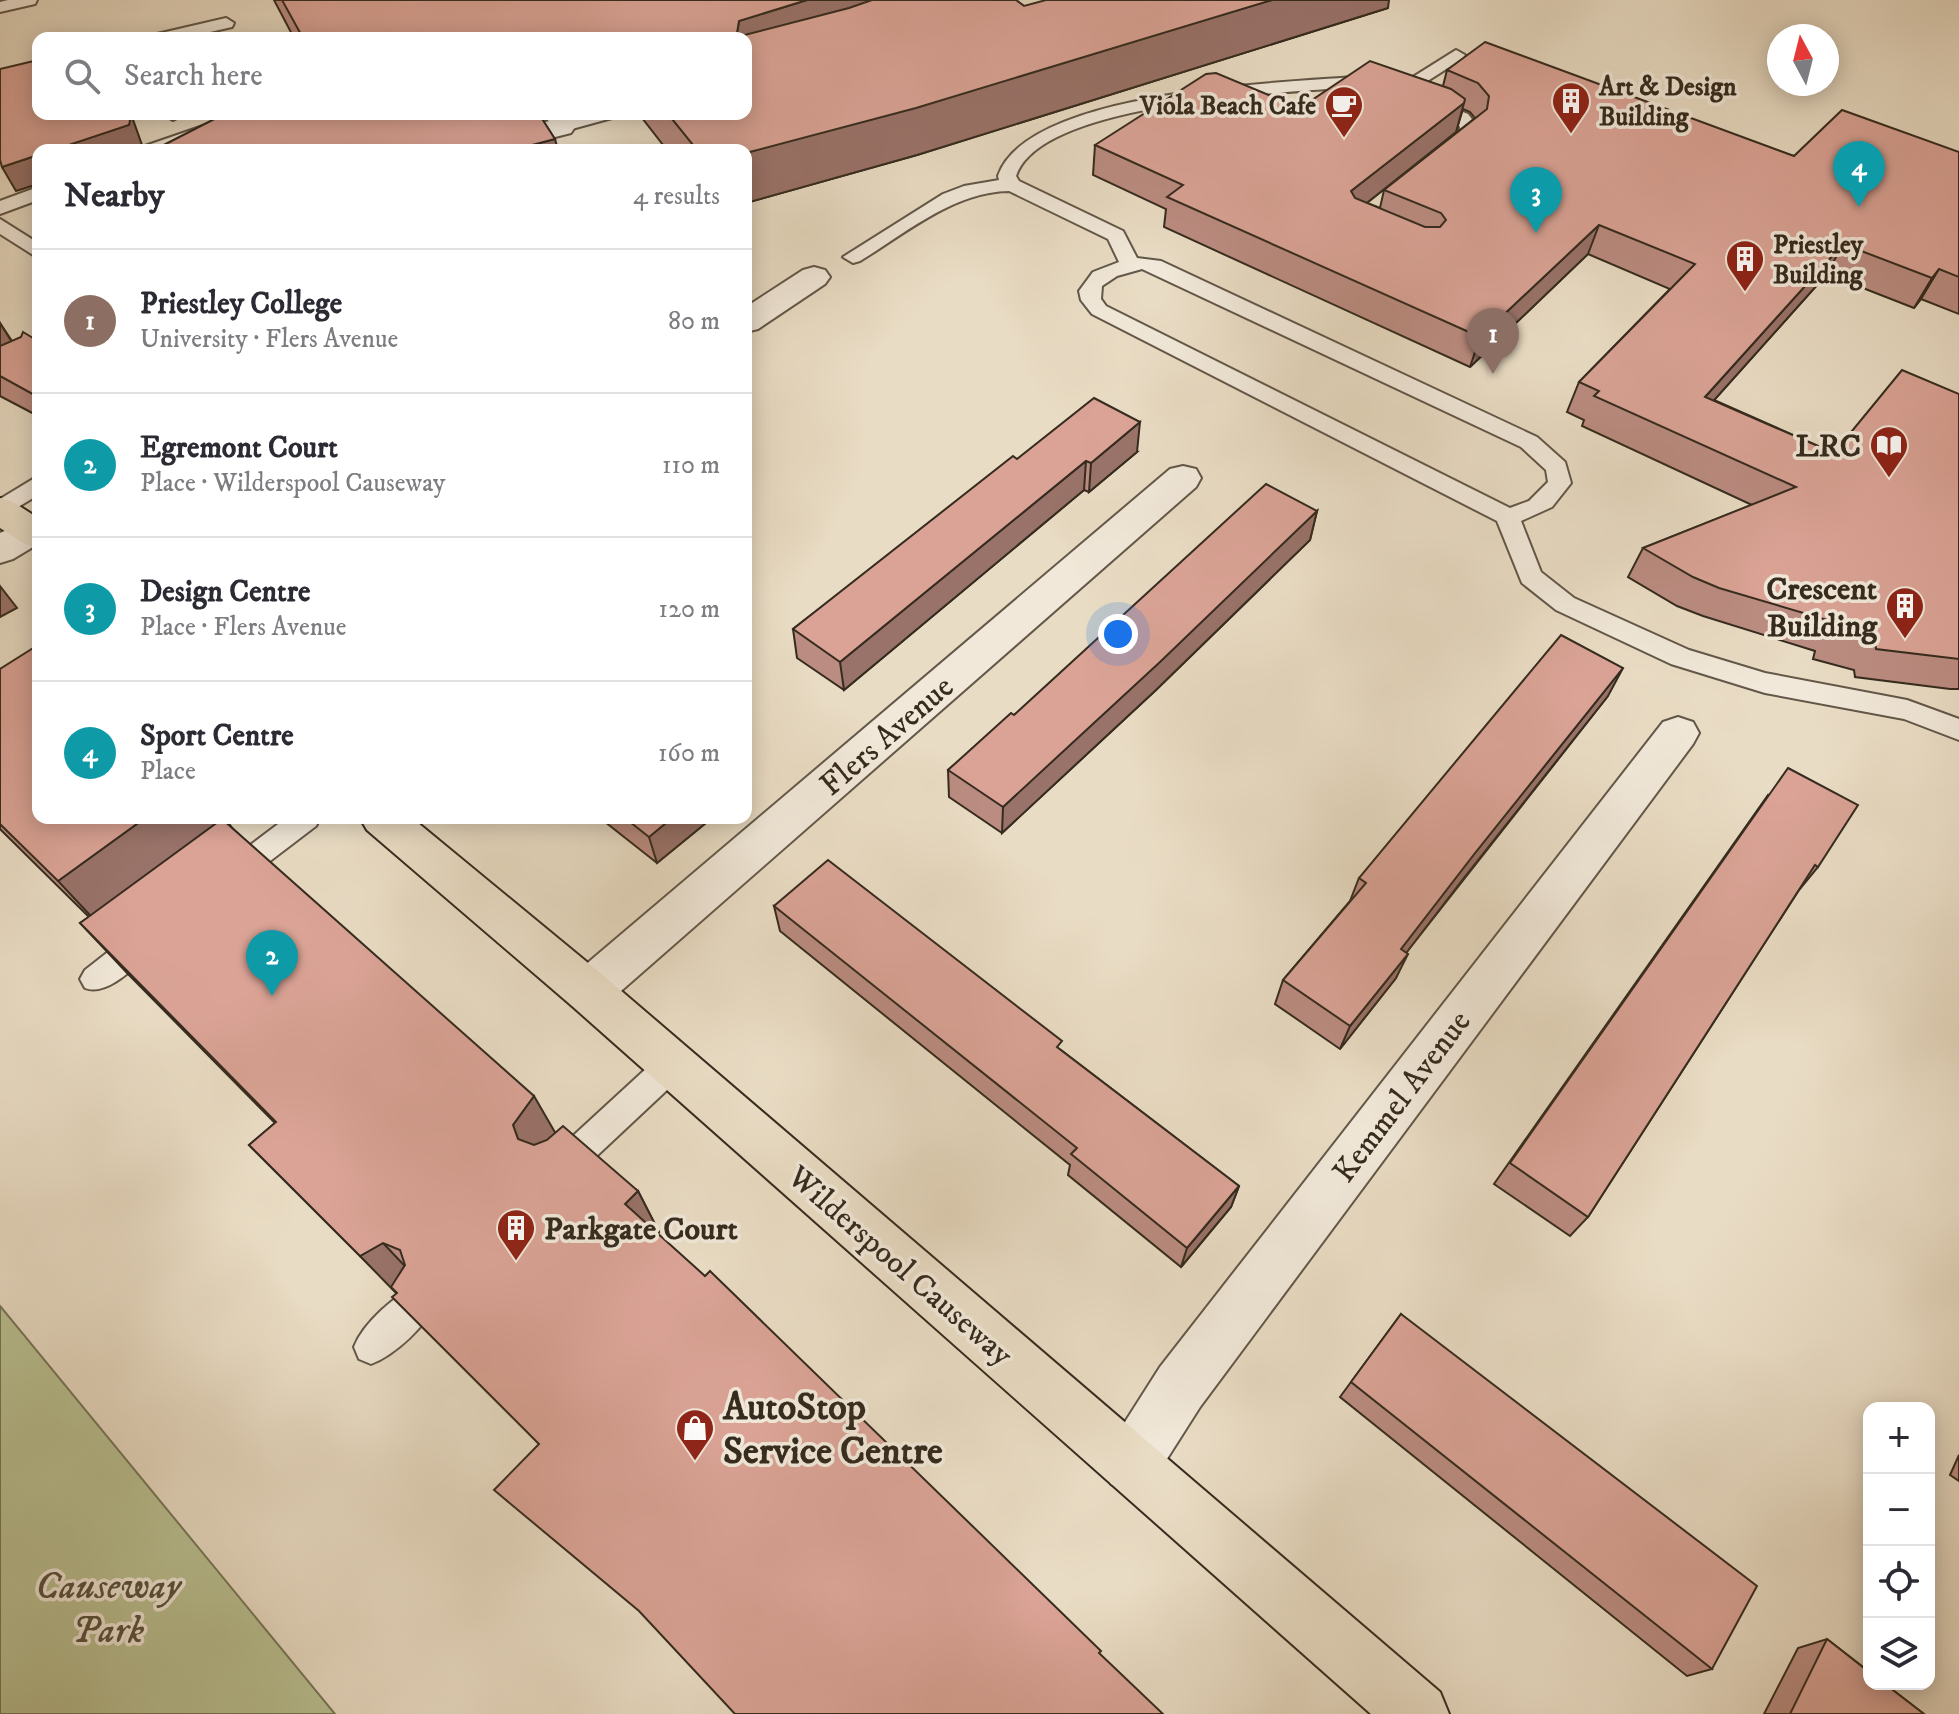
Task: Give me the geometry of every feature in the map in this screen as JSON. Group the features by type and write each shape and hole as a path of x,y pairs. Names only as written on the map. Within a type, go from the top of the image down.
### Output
{"highway":[{"path":"0,510 32,531"},
{"name":"Wilderspool Causeway","path":"389,824 588,991 1418,1714"}],"street":[{"path":"495,144 556,130"},
{"path":"752,318 814,277"},
{"name":"Flers Avenue","path":"588,991 1183,478"},
{"path":"0,550 32,534"},
{"name":"Kemmel Avenue","path":"1131,1464 1180,1387 1678,733"}],"lane":[{"path":"0,7 29,0"},
{"path":"190,32 226,24"},
{"path":"1398,92 1456,55"},
{"path":"1012,185 1007,176 1010,165 1040,140 1186,96 1354,82 1365,82 1398,92 1462,118 1469,127 1468,136 1431,164"},
{"path":"169,144 238,120"},
{"path":"556,130 587,120"},
{"path":"853,257 911,220 958,196 994,183 1012,185 1116,235 1130,264"},
{"path":"0,208 32,195"},
{"path":"0,225 32,248"},
{"path":"1130,264 1154,265 1529,442 1557,467 1560,483 1550,499 1524,515 1507,516 1099,310 1090,301 1088,293 1094,283 1111,270 1130,264"},
{"path":"0,510 32,488"},
{"path":"1507,516 1531,577 1565,604 1680,657 1765,683 1907,710 1959,730"},
{"path":"208,893 298,824"},
{"path":"95,979 170,921"},
{"path":"559,1170 672,1065"},
{"path":"371,1347 420,1301"}],"green space":[{"name":"Causeway Park","path":"0,1306 335,1714 0,1714"}],"building":[{"path":"282,0 807,0 739,21 737,32 300,32"},
{"path":"872,0 1016,0 1024,6 1046,0 1272,0 916,108 752,151 752,144 692,144 673,120 752,120 752,33"},
{"path":"1485,42 1794,156 1842,110 1959,152 1959,277 1939,269 1932,278 1843,244 1705,397 1834,453 1902,370 1959,394 1959,659 1876,649 1875,641 1833,630 1834,622 1719,588 1643,548 1796,487 1594,396 1599,391 1579,382 1695,264 1599,225 1480,337 1167,197 1183,185 1095,145 1206,74 1216,73 1300,108 1370,61 1451,89 1465,99 1464,103 1351,191 1355,198 1425,227 1440,227 1446,220 1441,213 1384,190 1487,109 1489,96 1478,83 1447,70"},
{"path":"32,61 32,120 130,120 129,125 72,144 32,144 32,157 2,167 0,69"},
{"path":"212,120 543,120 555,139 536,144 166,144"},
{"path":"23,332 32,337 32,394 0,376 0,346 21,337"},
{"path":"1094,398 1140,422 1091,463 1086,461 840,662 793,629 1013,456 1017,459"},
{"path":"1266,484 1317,511 1003,807 948,770 1011,713 1014,715"},
{"path":"1561,635 1623,668 1401,949 1408,954 1350,1026 1283,980 1366,883 1359,878"},
{"path":"32,649 32,824 137,824 58,881 0,824 0,669"},
{"path":"1788,768 1858,805 1818,867 1815,865 1588,1217 1510,1163"},
{"path":"215,824 228,824 534,1096 513,1125 518,1139 534,1145 547,1140 563,1126 638,1191 625,1204 705,1276 710,1271 1163,1714 735,1714 639,1611 494,1490 539,1444 392,1297 397,1293 391,1287 405,1265 400,1250 383,1243 360,1256 249,1145 276,1122 80,923"},
{"path":"633,824 665,824 649,837"},
{"path":"828,860 1062,1041 1057,1047 1239,1186 1187,1248 1071,1154 1077,1148 774,906"},
{"path":"1401,1314 1757,1586 1712,1669 1351,1382"},
{"path":"1827,1639 1863,1667 1863,1690 1893,1690 1924,1714 1790,1714"}],"place":[{"name":"Art & Design Building","path":"1571,135"},
{"name":"Viola Beach Cafe","path":"1344,139"},
{"name":"Sport Centre","path":"1859,207"},
{"name":"Design Centre","path":"1536,233"},
{"name":"Priestley Building","path":"1745,293"},
{"name":"Priestley College","path":"1493,374"},
{"name":"LRC","path":"1889,479"},
{"name":"Crescent Building","path":"1905,640"},
{"name":"Egremont Court","path":"272,996"},
{"name":"Parkgate Court","path":"516,1262"},
{"name":"AutoStop Service Centre","path":"695,1462"}]}
